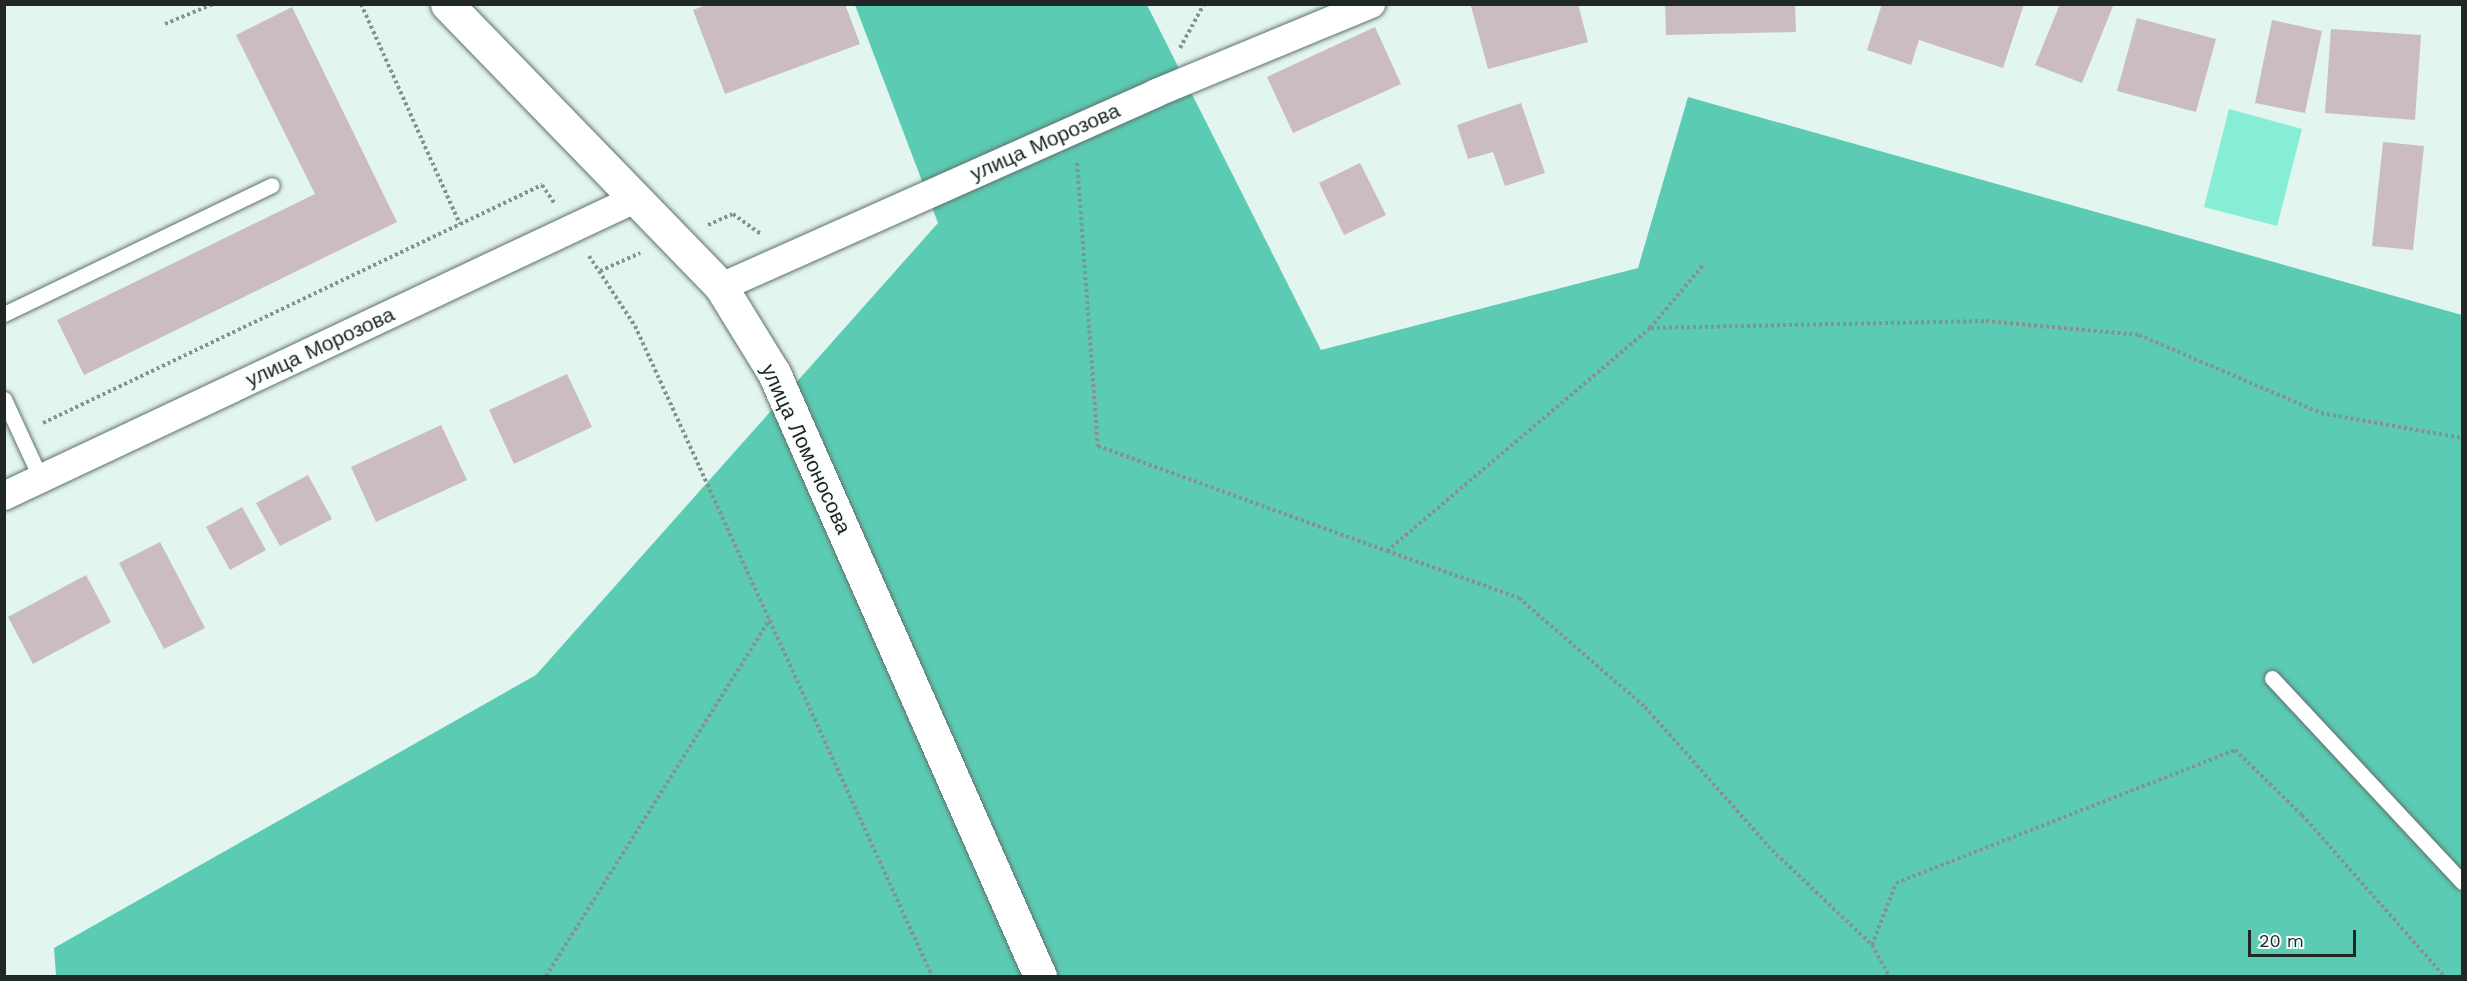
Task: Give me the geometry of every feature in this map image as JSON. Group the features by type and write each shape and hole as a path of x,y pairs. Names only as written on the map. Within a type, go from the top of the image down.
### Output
{"main road":[{"name":"улица Ломоносова","path":"447,4 721,286 774,373 1040,976"}],"street":[{"name":"улица Морозова","path":"721,286 1074,129 1371,4"},
{"name":"улица Морозова","path":"4,496 635,199"}],"lane":[{"path":"4,314 272,185"},
{"path":"4,399 41,479"},
{"path":"2272,678 2463,882"}],"path":[{"path":"165,24 213,4"},
{"path":"361,4 460,224"},
{"path":"1074,129 1098,446 1519,598 1645,707 1772,850 1872,945 1889,976"},
{"path":"20,434 542,185 635,326 771,619 932,976"},
{"path":"1387,551 1650,328 1704,264"},
{"path":"1650,328 1986,321 2139,335 2321,412 2463,438"},
{"path":"546,976 771,619"},
{"path":"1872,945 1896,883 2235,750 2302,815 2444,976"}],"green space":[{"path":"855,5 1147,5 1321,350 1638,268 1688,97 2462,315 2462,976 56,976 54,948 536,675 938,223"},
{"path":"2229,109 2302,129 2277,226 2204,207"}],"building":[{"path":"709,4 845,4 860,44 725,94 693,10"},
{"path":"1475,4 1578,4 1588,42 1488,69 1471,6"},
{"path":"1665,4 1795,4 1796,32 1666,35"},
{"path":"1882,4 2024,4 2003,68 1919,40 1911,65 1867,50"},
{"path":"2060,4 2113,6 2082,83 2035,65"},
{"path":"292,7 397,222 84,375 57,320 315,194 236,35"},
{"path":"2137,18 2216,39 2196,112 2117,91"},
{"path":"2272,20 2322,31 2305,113 2255,103"},
{"path":"1375,27 1401,84 1293,133 1267,77"},
{"path":"2331,29 2421,35 2415,120 2325,113"},
{"path":"1521,103 1545,173 1505,186 1493,152 1468,159 1457,125"},
{"path":"2383,142 2424,146 2413,250 2372,246"},
{"path":"1360,163 1386,215 1344,235 1319,183"},
{"path":"567,374 592,427 514,464 489,410"},
{"path":"441,425 467,480 376,522 351,467"},
{"path":"308,475 332,519 280,546 256,503"},
{"path":"242,507 266,550 230,570 206,527"},
{"path":"160,542 205,628 164,649 119,563"},
{"path":"86,575 111,622 33,664 8,617"}]}
